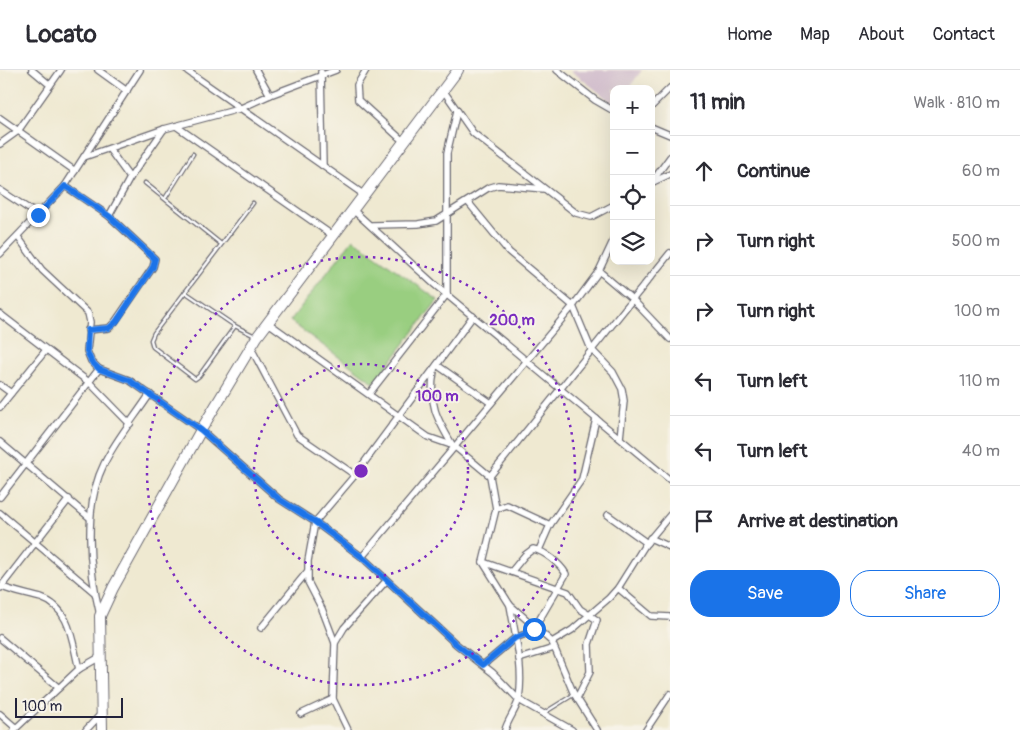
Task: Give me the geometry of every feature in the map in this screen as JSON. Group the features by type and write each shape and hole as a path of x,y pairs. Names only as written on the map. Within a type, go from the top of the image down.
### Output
{"highway":[{"path":"102,730 100,616 113,588 201,430 257,337 403,140 458,70"}],"street":[{"path":"32,70 50,85"},
{"path":"0,144 18,131 61,70"},
{"path":"98,70 127,91"},
{"path":"0,254 65,186 140,70"},
{"path":"186,70 239,109 363,194"},
{"path":"256,70 270,95"},
{"path":"84,157 164,129 239,109 321,72 336,70"},
{"path":"366,70 357,85 358,100 403,140"},
{"path":"557,70 594,100 610,109"},
{"path":"321,72 323,166"},
{"path":"655,103 670,88"},
{"path":"443,90 474,133 583,217 595,216 610,207"},
{"path":"369,394 447,294 447,153 457,111"},
{"path":"0,118 76,171"},
{"path":"176,126 332,235"},
{"path":"109,216 130,178 164,129"},
{"path":"655,129 670,135"},
{"path":"108,149 130,178"},
{"path":"655,178 670,157"},
{"path":"655,181 670,174"},
{"path":"372,225 424,224 448,215 488,188 498,185 546,189"},
{"path":"65,186 109,216 155,259 155,264 116,322 109,328 88,330"},
{"path":"0,190 38,215"},
{"path":"468,202 509,252 573,306 591,349 613,372 622,389 624,401 620,438"},
{"path":"352,209 447,294 670,480"},
{"path":"18,237 47,275 88,313 90,322 87,351 91,361 99,369 129,380 201,430 279,499 315,522 362,557 386,581 483,665 519,700 572,730"},
{"path":"362,557 573,306 599,271 610,248"},
{"path":"490,476 670,253"},
{"path":"599,271 632,299 670,339"},
{"path":"0,314 90,383 130,424"},
{"path":"348,730 333,699 335,642 322,609 311,590 307,572 315,522 355,475 473,316"},
{"path":"267,322 428,437 454,446"},
{"path":"251,348 297,435 355,475"},
{"path":"0,407 46,350"},
{"path":"436,367 491,403"},
{"path":"436,367 431,389 435,417 454,446 490,476 496,509 484,562 510,605 553,645 576,696 597,730"},
{"path":"0,497 99,369"},
{"path":"0,386 11,393"},
{"path":"100,616 95,593 90,518 94,492 103,465 150,394"},
{"path":"539,550 550,525 582,479 596,419"},
{"path":"0,442 90,518"},
{"path":"69,499 0,587 43,599 59,609 69,626 79,669"},
{"path":"496,509 503,505 510,506 550,525"},
{"path":"0,514 95,593"},
{"path":"608,515 649,541 670,547"},
{"path":"519,659 553,645 618,588 649,541 670,515"},
{"path":"483,665 515,638 535,630 566,574 562,567 539,550 529,551 511,572"},
{"path":"484,562 571,594 580,609 597,622 590,639 590,672 576,696"},
{"path":"261,628 307,572"},
{"path":"335,642 344,628 386,581"},
{"path":"618,588 651,616 670,617"},
{"path":"505,730 508,720 519,700 519,659 510,605"},
{"path":"0,638 59,688"},
{"path":"17,728 79,669 100,657"},
{"path":"646,730 670,694"},
{"path":"301,714 333,699"},
{"path":"86,730 102,713"},
{"path":"0,714 17,728 25,730"}],"lane":[{"path":"166,198 193,154"},
{"path":"145,183 221,244"},
{"path":"235,326 199,376 191,378 153,347 154,333 253,203"},
{"path":"185,292 235,326 257,337"},
{"path":"542,714 576,696"}],"shaded area":[{"path":"570,70 642,70 631,85 610,85 610,101"}],"green space":[{"path":"353,239 438,300 374,383 290,321"}],"route":[{"path":"38,215 65,186 109,216 155,259 155,264 116,322 109,328 88,330 87,351 91,361 99,369 129,380 201,430 279,499 315,522 362,557 456,644 483,665 515,638 536,630 534,629"}]}
